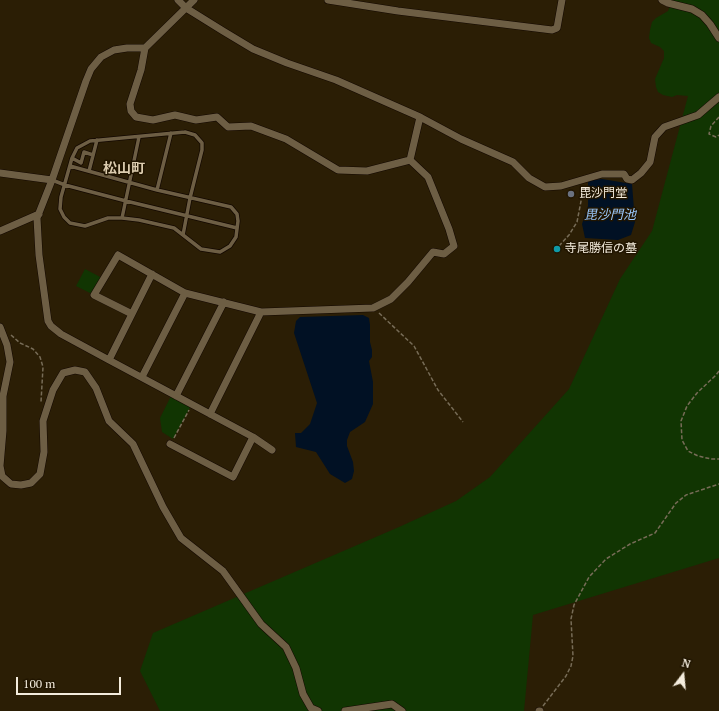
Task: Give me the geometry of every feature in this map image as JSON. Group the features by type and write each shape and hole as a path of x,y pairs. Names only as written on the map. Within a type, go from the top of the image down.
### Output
{"street":[{"path":"178,0 186,8 223,32 253,48 287,63 336,80 420,117 461,139 513,162 530,178 545,187 561,186 602,174 624,174 627,179 632,180 641,173 650,162 655,137 664,127 698,115 719,97"},
{"path":"194,0 145,48 141,70 130,104 131,111 136,117 153,120 175,115 196,120 217,117 228,127 251,126 286,139 338,170 367,171 410,160"},
{"path":"328,0 552,30 557,28 562,0"},
{"path":"662,0 692,9 702,15 719,38"},
{"path":"145,48 114,50 101,57 91,69 37,218 39,255 48,321 51,326 61,334 192,404 272,450"},
{"path":"410,160 420,117"},
{"path":"132,314 94,295 118,255 185,293 261,312 373,308 391,299 408,282 433,252 444,254 454,246 449,228 428,177 410,160"},
{"path":"0,173 52,180"},
{"path":"0,231 39,214"},
{"path":"109,360 152,274"},
{"path":"142,377 185,293"},
{"path":"176,396 224,302"},
{"path":"210,414 261,312"},
{"path":"3,329 10,362 4,396 0,466 2,476 11,484 22,484 31,483 40,474 44,452 43,421 53,390 63,374 75,370 84,372 96,388 110,421 133,444 163,507 182,538 223,571 261,624 286,647 296,668 303,694 311,708 318,711"},
{"path":"170,444 233,478 253,438"},
{"path":"345,711 392,704 402,711"}],"lane":[{"path":"70,166 157,190 190,198 231,207 237,214 238,221 236,237 230,246 220,252 201,249 183,235 174,228 139,220 122,218 108,218 85,226 70,222 64,218 60,209 62,197 72,158 77,148 90,141 97,140 185,132 196,135 202,143 202,150 190,198 188,217 183,235"},
{"path":"157,190 171,133"},
{"path":"122,218 139,137"},
{"path":"89,171 97,140"},
{"path":"72,158 81,163 84,152 93,155"},
{"path":"52,180 65,185 126,201 237,228"}],"path":[{"path":"719,117 711,126 709,134 716,137 719,135"},
{"path":"559,246 569,235 577,222 582,196 581,180"},
{"path":"373,308 414,346 438,390 463,422"},
{"path":"3,329 20,343 33,349 40,357 43,367 41,392 42,408"},
{"path":"719,371 697,393 687,406 680,421 682,440 688,451 704,458 719,459"},
{"path":"170,444 192,404"},
{"path":"540,711 566,676 571,666 573,656 571,619 574,604 589,578 606,559 630,544 656,533 676,503 686,495 719,484"}],"green space":[{"path":"672,0 719,0 719,558 533,615 524,711 160,711 140,671 153,633 456,501 490,477 569,389 620,279 652,231 688,96 677,95 672,97 663,95 658,92 656,87 655,79 664,58 664,51 660,47 651,43 649,38 650,30 652,22 668,11"},
{"path":"85,269 104,279 94,295 76,286"},
{"path":"172,394 192,404 173,439 162,432 160,418"}],"water":[{"name":"毘沙門池","path":"602,179 632,184 635,222 631,235 618,240 585,238 582,224 588,206 588,181"},
{"path":"363,315 369,318 370,325 372,357 369,361 373,382 373,404 365,422 350,432 347,440 347,446 353,462 354,471 352,479 345,483 330,474 316,452 296,447 295,433 301,433 310,424 317,403 294,333 296,321 300,317"}],"place":[{"name":"毘沙門堂","path":"571,194"},
{"name":"寺尾勝信の墓","path":"557,249"}],"district":[{"name":"松山町","path":"124,169"}]}
